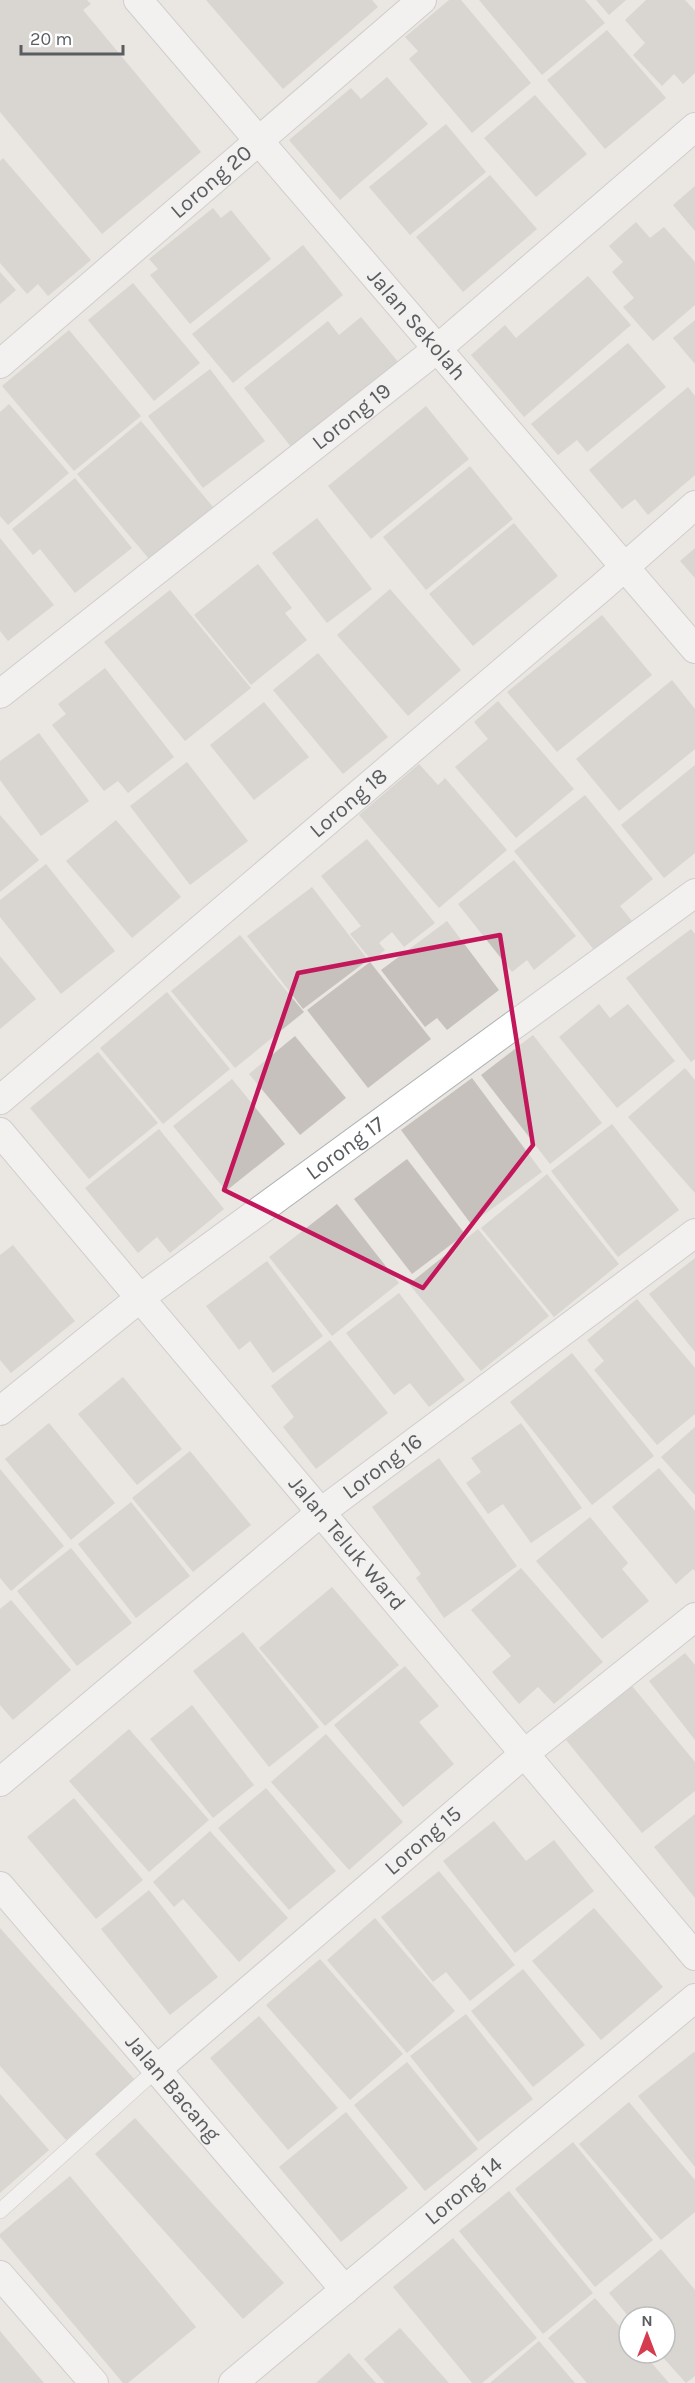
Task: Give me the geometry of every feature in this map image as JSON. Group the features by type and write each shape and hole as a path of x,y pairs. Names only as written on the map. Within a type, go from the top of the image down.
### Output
{"street":[{"name":"Jalan Sekolah","path":"138,0 695,650"},
{"name":"Lorong 20","path":"0,364 422,0"},
{"name":"Lorong 19","path":"0,694 437,349 695,127"},
{"name":"Lorong 18","path":"0,1100 695,505"},
{"name":"Lorong 17","path":"0,1411 140,1298 695,893"},
{"name":"Jalan Teluk Ward","path":"0,1132 695,1956"},
{"name":"Lorong 16","path":"0,1782 321,1512 695,1233"},
{"name":"Lorong 15","path":"156,2070 524,1754 695,1617"},
{"name":"Jalan Bacang","path":"0,1886 345,2290"},
{"name":"Lorong 14","path":"233,2383 695,1998"},
{"path":"0,2275 94,2383"}],"lane":[{"path":"0,2211 156,2070"}],"highlighted area":[{"path":"500,935 533,1145 423,1288 224,1190 298,973"}],"building":[{"path":"0,0 87,0 91,4 83,10 201,152 102,234 0,112"},
{"path":"206,0 372,0 378,7 283,89"},
{"path":"449,0 461,0 531,83 472,133 409,59 418,51 405,37"},
{"path":"479,0 585,0 605,23 542,75"},
{"path":"596,0 626,0 609,15"},
{"path":"646,0 685,0 695,11 695,73 683,84 674,74 662,86 633,55 645,43 625,20"},
{"path":"607,30 666,98 605,149 547,80"},
{"path":"387,77 428,124 340,200 289,140 351,88 361,99"},
{"path":"535,95 587,154 536,197 484,138"},
{"path":"446,124 486,172 410,235 369,187"},
{"path":"3,158 91,260 48,296 38,284 27,294 0,263 0,161"},
{"path":"490,175 537,229 463,292 416,237"},
{"path":"695,186 695,231 673,205"},
{"path":"213,208 221,218 231,210 271,259 190,324 150,275 158,269 149,259"},
{"path":"636,222 650,238 664,227 695,262 695,305 653,341 623,307 634,298 612,272 623,262 609,246"},
{"path":"303,245 343,295 233,383 192,334"},
{"path":"0,272 16,290 0,304"},
{"path":"588,276 631,325 524,417 471,355 505,325 516,338"},
{"path":"133,283 200,363 154,401 88,320"},
{"path":"361,317 399,363 292,448 244,388 328,321 339,335"},
{"path":"695,320 695,364 673,338"},
{"path":"69,330 141,416 74,471 2,386"},
{"path":"628,343 666,387 587,452 577,440 558,455 531,424"},
{"path":"210,369 265,441 203,488 148,416"},
{"path":"688,387 695,396 695,475 648,515 635,499 622,509 589,470"},
{"path":"9,404 69,473 8,525 0,516 0,412"},
{"path":"426,406 469,459 371,539 328,486"},
{"path":"141,421 213,507 150,560 77,474"},
{"path":"470,466 513,519 426,590 383,537"},
{"path":"75,478 132,548 75,593 40,549 33,555 12,529"},
{"path":"317,518 372,589 327,623 272,553"},
{"path":"514,523 558,576 473,646 429,594"},
{"path":"0,538 54,605 8,641 0,631"},
{"path":"695,548 695,578 680,561"},
{"path":"258,564 292,608 285,613 307,640 251,685 194,615"},
{"path":"390,589 461,670 408,716 337,635"},
{"path":"170,590 251,688 185,741 104,642"},
{"path":"602,615 652,675 557,752 507,692"},
{"path":"318,653 388,737 343,774 273,690"},
{"path":"105,668 174,757 128,793 118,781 104,791 52,725 66,714 58,704"},
{"path":"672,680 695,709 695,749 619,811 576,759"},
{"path":"498,701 574,789 516,838 455,767 488,739 474,722"},
{"path":"264,702 309,757 254,800 210,745"},
{"path":"39,733 89,801 41,836 0,780 0,761"},
{"path":"187,762 248,841 190,885 130,806"},
{"path":"419,764 438,785 445,778 507,850 439,908 359,815"},
{"path":"695,765 695,853 664,878 621,825"},
{"path":"585,795 653,879 620,906 632,921 595,951 514,851"},
{"path":"0,815 39,860 0,892"},
{"path":"116,820 181,897 132,938 66,861"},
{"path":"367,839 435,923 404,947 392,932 379,943 385,950 372,961 350,934 361,926 321,876"},
{"path":"514,860 576,936 534,970 527,960 512,972 458,904"},
{"path":"46,864 115,951 61,994 0,917 0,900"},
{"path":"312,887 368,960 303,1009 247,936"},
{"path":"447,921 499,990 447,1030 437,1018 425,1027 381,970"},
{"path":"691,929 695,934 695,1059 691,1062 626,978"},
{"path":"240,935 304,1012 235,1068 171,991"},
{"path":"0,956 36,999 0,1029"},
{"path":"370,962 431,1039 368,1088 307,1010"},
{"path":"167,992 230,1069 163,1124 100,1048"},
{"path":"599,1004 610,1018 628,1004 675,1061 617,1108 559,1037"},
{"path":"533,1035 602,1123 550,1164 481,1075"},
{"path":"295,1036 346,1098 300,1135 249,1074"},
{"path":"98,1052 158,1123 89,1179 30,1108"},
{"path":"685,1068 695,1080 695,1193 628,1117"},
{"path":"472,1078 542,1172 471,1224 401,1130"},
{"path":"232,1079 285,1144 226,1191 173,1126"},
{"path":"612,1124 679,1210 618,1257 551,1171"},
{"path":"159,1129 224,1209 170,1253 157,1237 138,1253 85,1188"},
{"path":"407,1159 465,1234 412,1274 354,1199"},
{"path":"547,1174 619,1264 554,1317 481,1228"},
{"path":"337,1204 399,1283 332,1336 269,1257"},
{"path":"478,1229 549,1316 481,1371 409,1284"},
{"path":"13,1245 75,1321 11,1373 0,1360 0,1255"},
{"path":"695,1258 695,1352 649,1294"},
{"path":"267,1261 323,1336 273,1373 250,1341 239,1350 206,1306"},
{"path":"399,1293 465,1380 429,1407 410,1383 394,1395 346,1333"},
{"path":"637,1299 695,1368 695,1414 657,1445 594,1370 604,1361 587,1340"},
{"path":"330,1340 388,1413 316,1469 283,1427 294,1417 271,1386"},
{"path":"572,1353 654,1456 592,1505 510,1402"},
{"path":"123,1377 182,1449 137,1485 78,1414"},
{"path":"49,1423 115,1503 71,1540 5,1459"},
{"path":"521,1423 582,1508 531,1543 503,1504 488,1514 466,1483 481,1472 471,1458"},
{"path":"695,1427 695,1495 661,1457"},
{"path":"190,1451 251,1525 193,1572 132,1498"},
{"path":"439,1458 517,1566 444,1618 416,1578 421,1574 372,1507"},
{"path":"659,1468 695,1511 695,1571 693,1569 676,1584 612,1507"},
{"path":"0,1469 64,1546 11,1591 0,1578"},
{"path":"131,1502 190,1576 136,1618 78,1544"},
{"path":"590,1517 628,1563 622,1569 649,1601 602,1639 536,1561"},
{"path":"71,1548 132,1623 77,1666 17,1591"},
{"path":"521,1568 603,1662 554,1704 538,1687 519,1704 492,1672 511,1656 471,1610"},
{"path":"332,1587 399,1665 325,1726 259,1648"},
{"path":"11,1600 71,1670 13,1720 0,1705 0,1609"},
{"path":"243,1632 319,1727 269,1767 193,1671"},
{"path":"685,1653 695,1665 695,1740 649,1681"},
{"path":"405,1666 439,1706 419,1722 454,1764 403,1807 334,1725"},
{"path":"632,1686 695,1762 695,1791 642,1833 566,1740"},
{"path":"192,1705 254,1785 213,1818 150,1739"},
{"path":"129,1729 209,1820 149,1872 69,1781"},
{"path":"326,1734 403,1822 349,1870 271,1782"},
{"path":"266,1788 336,1871 289,1910 218,1828"},
{"path":"74,1798 143,1880 96,1919 27,1837"},
{"path":"695,1814 695,1898 654,1847"},
{"path":"494,1821 526,1861 554,1840 594,1891 515,1953 443,1861"},
{"path":"210,1831 288,1918 239,1962 183,1899 174,1907 153,1882"},
{"path":"439,1871 515,1965 470,2001 446,1972 433,1982 381,1917"},
{"path":"149,1890 218,1977 170,2015 101,1929"},
{"path":"594,1908 663,1987 601,2040 532,1961"},
{"path":"375,1918 455,2011 407,2053 327,1960"},
{"path":"0,1928 135,2080 66,2140 0,2066"},
{"path":"320,1959 403,2054 350,2100 266,2005"},
{"path":"523,1969 585,2045 533,2087 471,2011"},
{"path":"466,2014 533,2099 478,2142 410,2056"},
{"path":"259,2016 338,2108 288,2150 210,2058"},
{"path":"695,2053 695,2167 638,2096"},
{"path":"407,2062 478,2149 425,2191 354,2105"},
{"path":"0,2094 49,2150 0,2193"},
{"path":"629,2102 695,2180 695,2212 661,2240 579,2144"},
{"path":"346,2112 408,2188 341,2242 279,2167"},
{"path":"135,2118 284,2283 243,2319 95,2154"},
{"path":"573,2142 653,2240 595,2287 515,2189"},
{"path":"70,2176 196,2327 128,2383 123,2383 0,2237 0,2234"},
{"path":"509,2191 593,2293 543,2334 459,2231"},
{"path":"453,2238 537,2338 482,2383 472,2383 393,2287"},
{"path":"661,2249 695,2290 695,2376 686,2383 670,2365 677,2365 677,2305 619,2305 609,2293"},
{"path":"595,2298 617,2323 617,2365 653,2365 669,2383 587,2383 548,2338"},
{"path":"400,2328 449,2383 385,2383 364,2359"},
{"path":"0,2331 26,2362 44,2383 0,2383"},
{"path":"539,2341 575,2383 490,2383"},
{"path":"349,2353 376,2383 316,2383"}]}
